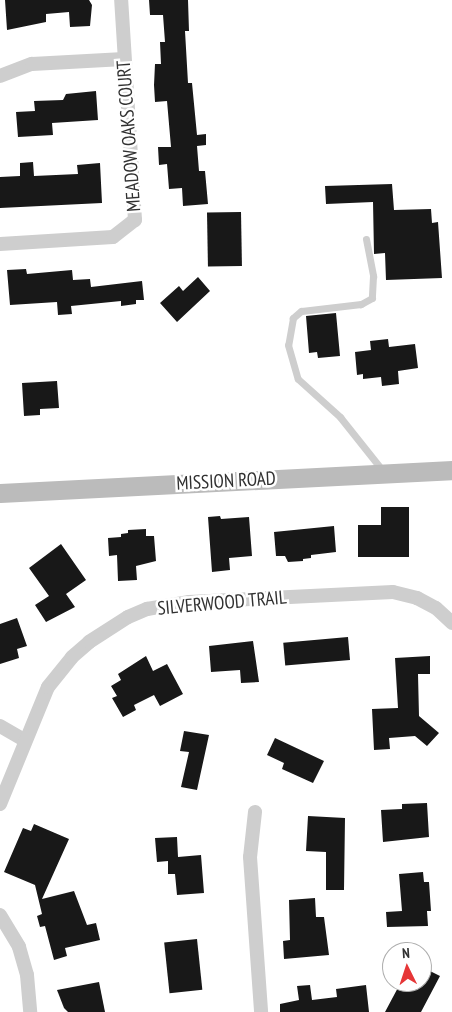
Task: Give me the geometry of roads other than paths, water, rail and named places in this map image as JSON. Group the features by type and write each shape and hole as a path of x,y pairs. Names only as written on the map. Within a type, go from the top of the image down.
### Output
{"street":[{"name":"MEADOW OAKS COURT","path":"0,244 113,237 136,220 121,0"},
{"path":"0,76 32,64 124,59"},
{"name":"MISSION ROAD","path":"0,493 452,470"},
{"name":"SILVERWOOD TRAIL","path":"0,804 24,740 48,687 72,657 106,630 147,609 189,602 393,592 417,598 436,608 452,623"},
{"path":"0,726 24,740"},
{"path":"255,812 250,857 261,1012"},
{"path":"0,915 19,947 27,976 30,1012"}],"lane":[{"path":"366,240 373,276 372,298 361,304 302,311 293,318 288,345 298,379 340,417 385,473"}]}
